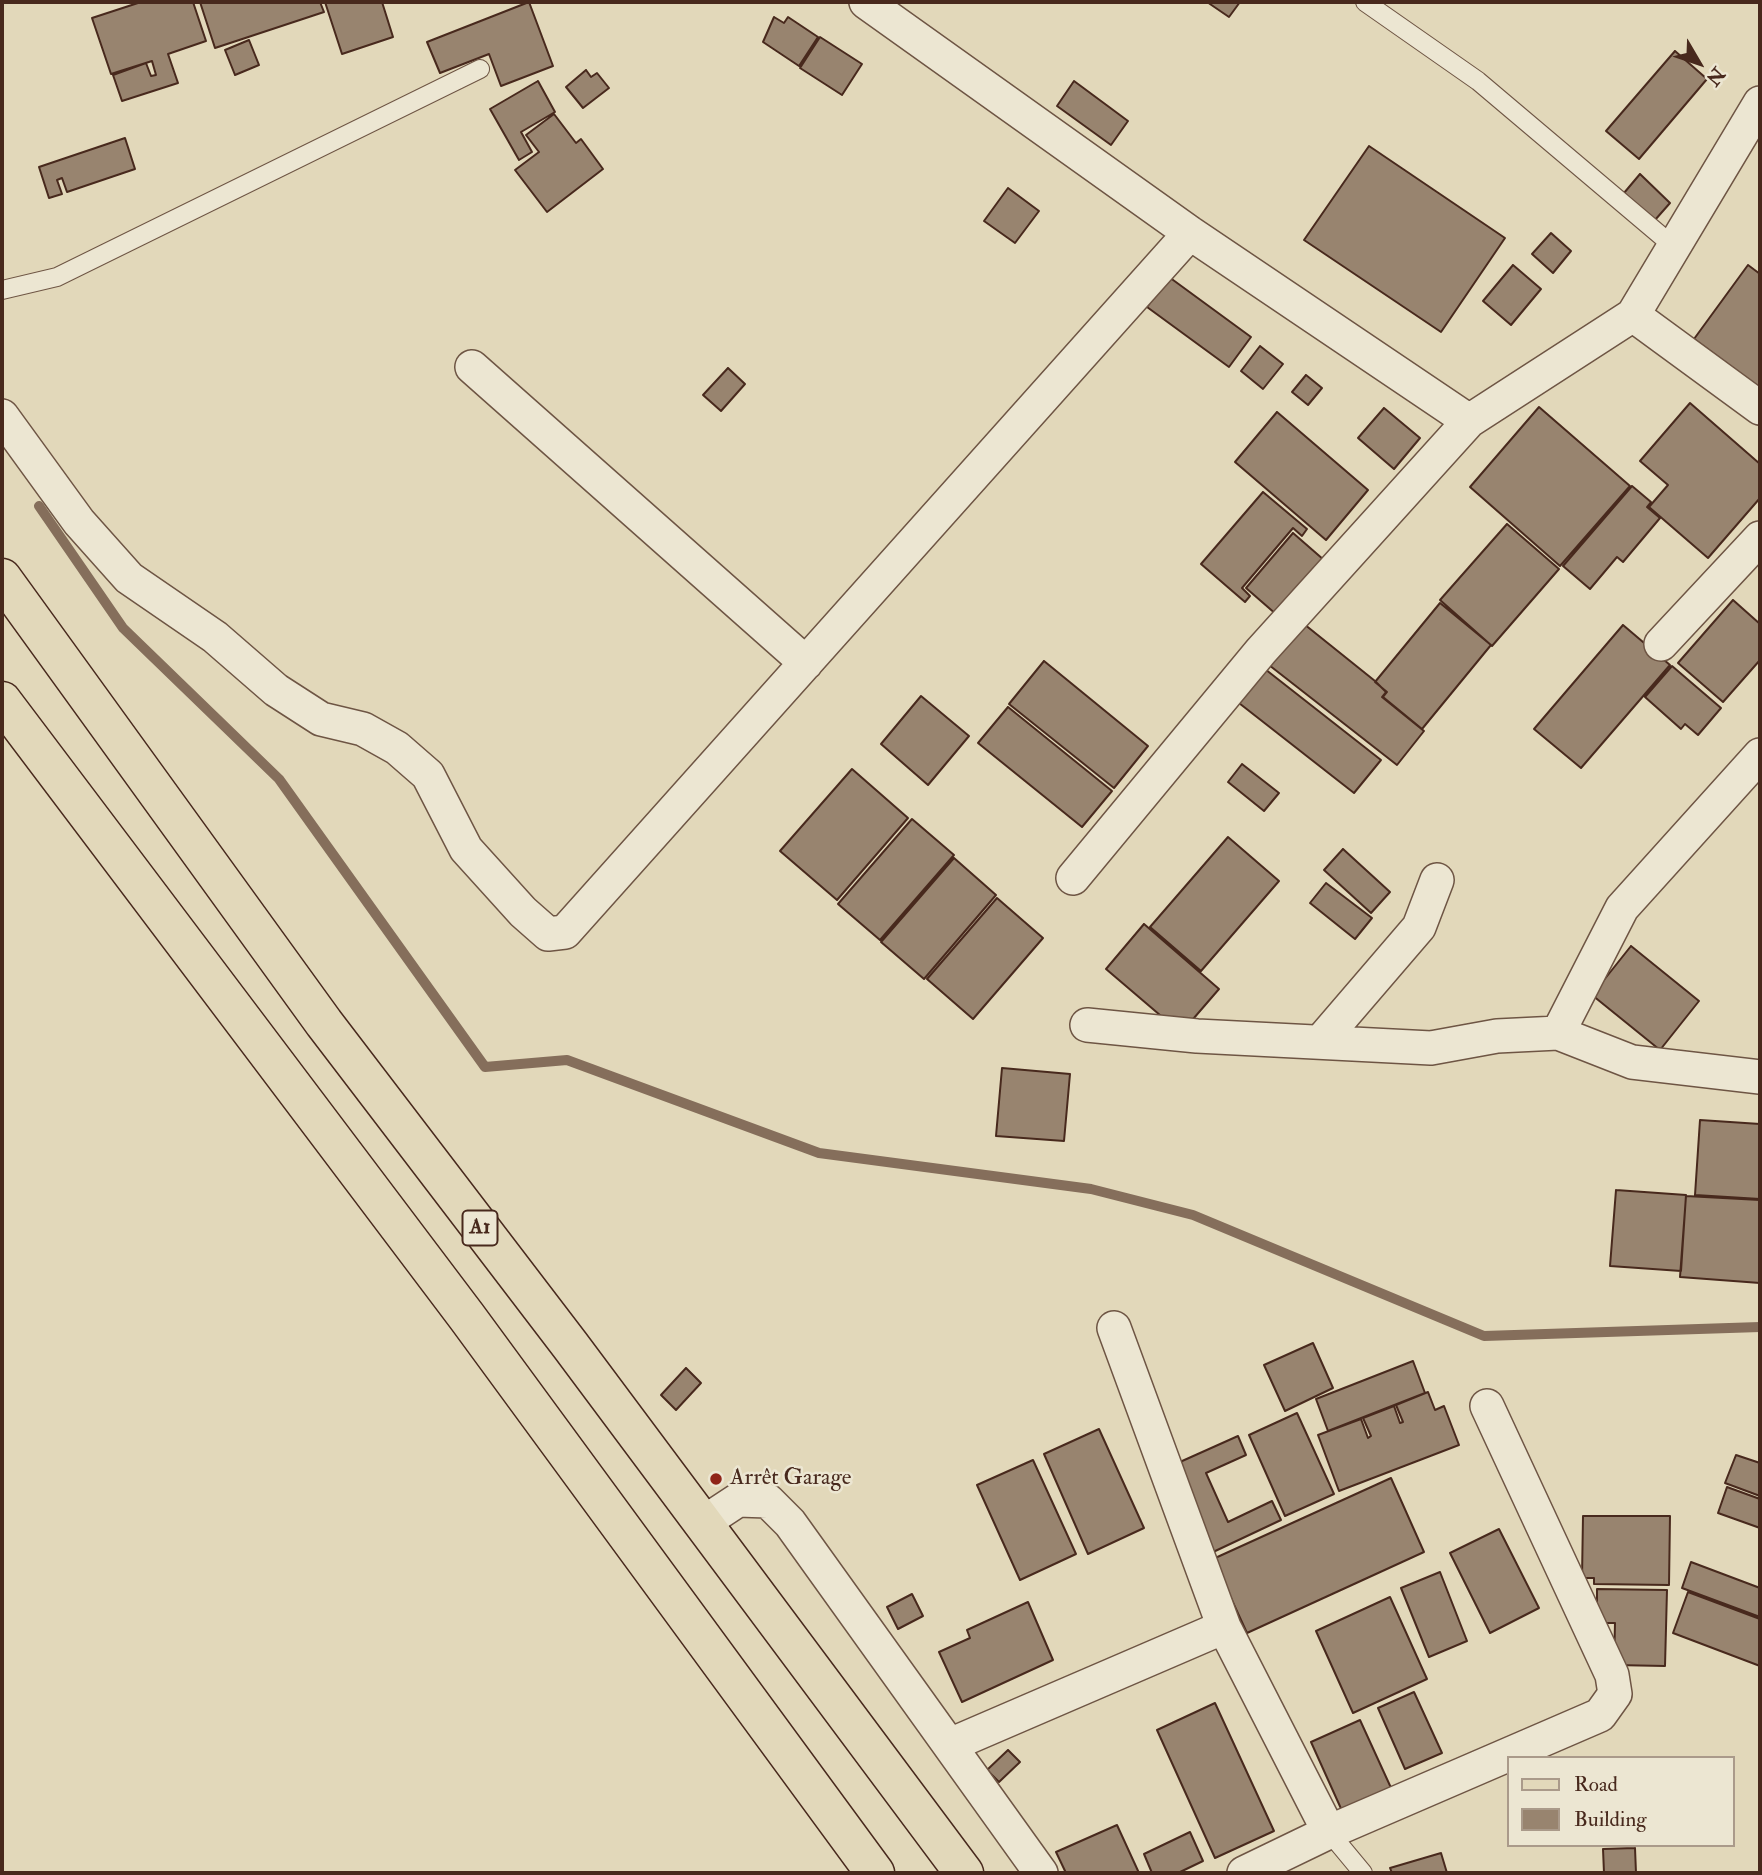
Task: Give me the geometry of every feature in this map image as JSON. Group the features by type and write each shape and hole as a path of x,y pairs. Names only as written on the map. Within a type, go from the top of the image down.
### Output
{"main road":[{"name":"A1","path":"2,578 324,1023 964,1873"},
{"path":"2,701 467,1317 875,1873"}],"street":[{"path":"866,2 1190,233 1469,421"},
{"path":"1073,878 1261,651 1469,421 1633,315 1672,245 1760,103"},
{"path":"2,416 79,522 129,578 215,637 276,690 321,719 363,729 397,748 428,775 466,849 523,912 548,934 565,932 1190,233"},
{"path":"1633,315 1760,408"},
{"path":"472,367 806,663"},
{"path":"1661,644 1760,538"},
{"path":"1558,1033 1622,908 1760,755"},
{"path":"1322,1040 1419,927 1437,880"},
{"path":"1087,1025 1197,1036 1322,1040 1431,1048 1497,1036 1558,1033 1632,1062 1760,1077"},
{"path":"1114,1328 1224,1627 1329,1832"},
{"path":"1244,1873 1329,1832 1600,1715 1615,1694 1612,1675 1487,1406"},
{"path":"703,1523 738,1500 768,1501 790,1523 1041,1873"},
{"path":"950,1745 1224,1627"}],"lane":[{"path":"1365,2 1478,81 1672,245"},
{"path":"2,289 57,277 480,69"},
{"path":"1329,1832 1363,1873"}],"building":[{"path":"141,2 193,2 206,41 168,54 178,83 122,101 113,75 146,63 151,76 156,75 152,61 111,74 92,18"},
{"path":"200,2 320,2 324,12 215,48"},
{"path":"325,2 382,2 393,37 342,54"},
{"path":"529,2 553,66 501,86 489,54 440,73 427,42"},
{"path":"1207,2 1240,2 1229,17"},
{"path":"774,17 784,23 788,17 818,37 799,66 763,42"},
{"path":"820,37 862,64 842,95 800,68"},
{"path":"249,40 259,65 235,75 225,50"},
{"path":"1675,51 1707,79 1639,159 1606,131"},
{"path":"586,70 591,77 597,73 609,88 583,108 566,87"},
{"path":"538,81 555,112 521,132 532,152 519,160 490,109"},
{"path":"1074,81 1128,121 1111,145 1057,106"},
{"path":"554,114 576,143 581,139 603,169 547,212 515,170 539,152 526,135"},
{"path":"125,138 135,169 67,192 62,178 57,180 62,194 49,198 39,167"},
{"path":"1369,146 1505,238 1441,332 1304,240"},
{"path":"1640,174 1670,203 1655,220 1624,193"},
{"path":"1008,188 1039,211 1015,243 984,221"},
{"path":"1551,233 1571,251 1553,273 1532,254"},
{"path":"1513,265 1541,289 1511,325 1483,301"},
{"path":"1748,265 1760,274 1760,388 1694,339"},
{"path":"1169,277 1251,337 1229,367 1147,307"},
{"path":"1260,346 1283,364 1263,389 1241,371"},
{"path":"728,368 745,384 721,411 703,395"},
{"path":"1306,375 1322,388 1308,405 1292,392"},
{"path":"1690,403 1760,464 1760,498 1708,558 1649,507 1668,485 1640,461"},
{"path":"1539,407 1630,486 1560,566 1470,487"},
{"path":"1384,408 1420,438 1394,469 1358,438"},
{"path":"1277,412 1368,490 1326,540 1235,462"},
{"path":"1632,486 1651,502 1647,507 1660,518 1623,562 1617,557 1590,589 1563,566"},
{"path":"1263,492 1307,529 1302,536 1293,528 1242,588 1250,596 1245,602 1201,564"},
{"path":"1507,524 1559,569 1492,646 1440,600"},
{"path":"1293,533 1332,567 1285,622 1246,588"},
{"path":"1733,600 1760,624 1760,660 1723,702 1678,663"},
{"path":"1440,603 1491,645 1422,729 1383,697 1387,692 1375,682"},
{"path":"1294,616 1375,681 1386,692 1382,697 1424,731 1397,765 1260,658"},
{"path":"1623,625 1670,665 1581,768 1534,729"},
{"path":"1044,661 1148,746 1114,788 1009,704"},
{"path":"1256,662 1381,760 1354,793 1230,696"},
{"path":"1672,666 1721,708 1698,735 1685,724 1681,729 1645,697"},
{"path":"921,696 969,736 928,785 881,744"},
{"path":"1008,707 1112,791 1082,827 978,743"},
{"path":"1242,764 1279,793 1264,811 1228,782"},
{"path":"852,769 908,818 837,900 780,851"},
{"path":"912,819 954,855 880,940 838,904"},
{"path":"1228,837 1279,881 1201,971 1150,927"},
{"path":"1343,849 1390,892 1371,913 1324,870"},
{"path":"954,858 996,895 924,979 881,942"},
{"path":"1326,883 1372,918 1355,939 1310,903"},
{"path":"997,898 1043,938 973,1019 927,979"},
{"path":"1144,924 1219,989 1181,1033 1106,969"},
{"path":"1631,946 1699,1001 1660,1050 1592,995"},
{"path":"1002,1068 1070,1074 1064,1141 996,1136"},
{"path":"1700,1120 1760,1124 1760,1199 1695,1195"},
{"path":"1616,1190 1686,1195 1681,1271 1610,1266"},
{"path":"1686,1196 1760,1200 1760,1283 1680,1277"},
{"path":"1313,1343 1333,1388 1285,1411 1264,1365"},
{"path":"1413,1361 1425,1393 1328,1431 1316,1399"},
{"path":"686,1368 701,1383 676,1410 661,1395"},
{"path":"1428,1392 1435,1410 1444,1406 1459,1445 1339,1491 1318,1435 1361,1419 1368,1438 1371,1436 1363,1418 1394,1406 1400,1423 1403,1422 1396,1405"},
{"path":"1297,1413 1334,1494 1285,1516 1249,1435"},
{"path":"1099,1429 1144,1528 1088,1554 1044,1454"},
{"path":"1238,1436 1246,1455 1206,1473 1228,1522 1272,1501 1281,1520 1211,1553 1171,1466"},
{"path":"1736,1455 1760,1463 1760,1496 1725,1483"},
{"path":"1033,1460 1076,1554 1020,1580 977,1485"},
{"path":"1391,1478 1424,1552 1247,1633 1213,1559"},
{"path":"1727,1487 1760,1499 1760,1528 1718,1513"},
{"path":"1583,1516 1670,1516 1669,1585 1594,1584 1594,1578 1582,1578"},
{"path":"1499,1529 1539,1608 1490,1633 1450,1553"},
{"path":"1691,1562 1760,1588 1760,1617 1682,1588"},
{"path":"1440,1572 1467,1641 1429,1657 1401,1588"},
{"path":"1597,1589 1667,1590 1665,1666 1614,1665 1615,1623 1597,1623"},
{"path":"1688,1592 1760,1619 1760,1666 1673,1633"},
{"path":"912,1594 923,1616 898,1629 887,1607"},
{"path":"1390,1597 1427,1679 1353,1713 1316,1631"},
{"path":"1028,1602 1053,1660 962,1702 939,1652 970,1638 967,1630"},
{"path":"1414,1692 1442,1753 1405,1769 1378,1708"},
{"path":"1215,1703 1274,1831 1215,1858 1157,1730"},
{"path":"1360,1720 1392,1790 1343,1813 1311,1742"},
{"path":"1008,1750 1020,1762 999,1782 987,1770"},
{"path":"1117,1825 1139,1873 1066,1873 1056,1852"},
{"path":"1190,1832 1203,1861 1178,1873 1152,1873 1144,1854"},
{"path":"1635,1848 1636,1873 1604,1873 1603,1849"},
{"path":"1441,1853 1447,1873 1392,1873 1390,1868"}],"waterway":[{"path":"39,506 123,628 279,779 485,1067 567,1060 819,1153 1091,1189 1193,1215 1484,1336 1760,1327"}],"place":[{"name":"Arrêt Garage","path":"716,1479"}]}
